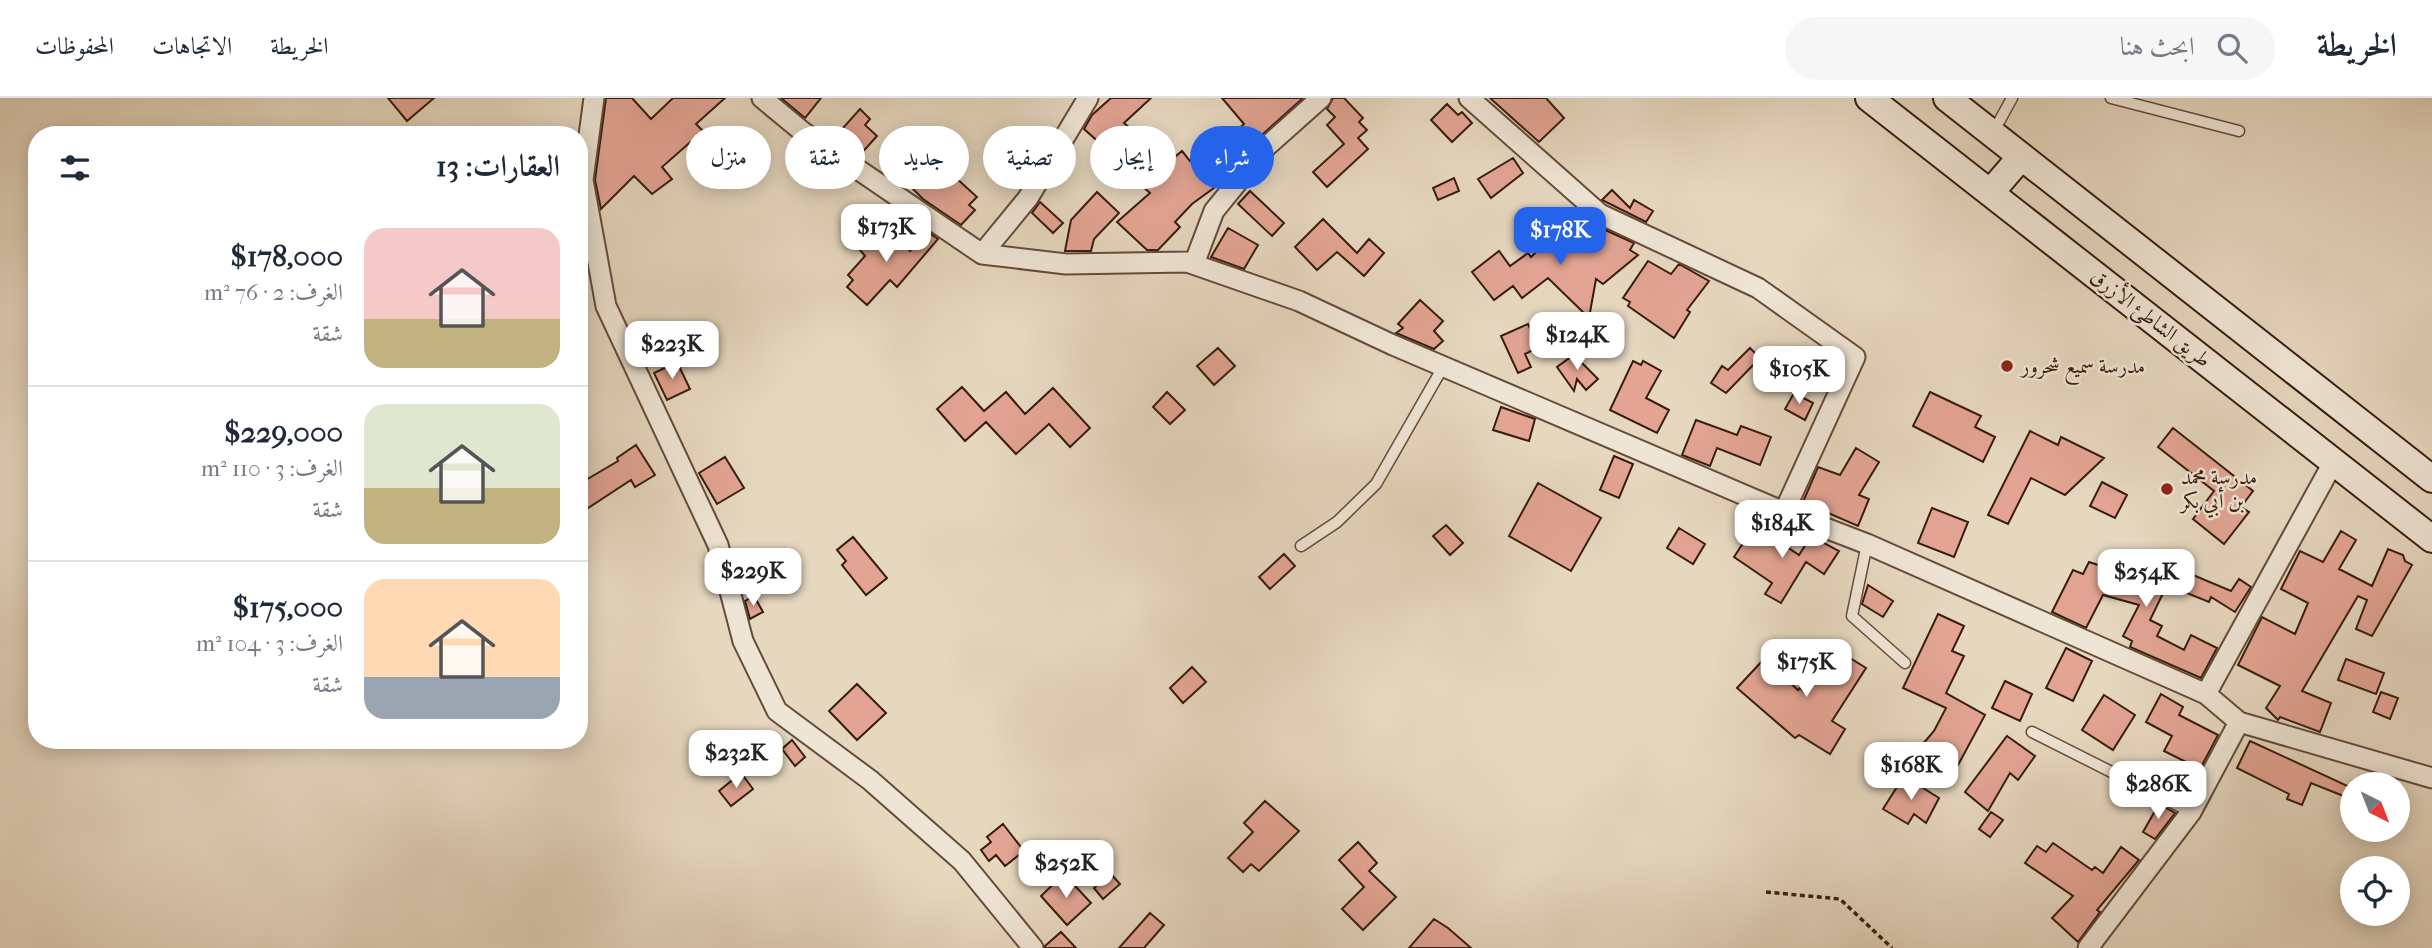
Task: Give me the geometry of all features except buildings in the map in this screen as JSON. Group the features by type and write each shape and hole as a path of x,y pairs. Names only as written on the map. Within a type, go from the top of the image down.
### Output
{"main road":[{"name":"طريق الشاطئ الأزرق","path":"1868,98 2432,539"},
{"path":"1947,98 2432,479"},
{"path":"1990,192 2021,157"}],"street":[{"path":"588,143 594,98"},
{"path":"762,98 803,132 982,254 1066,264 1187,262 1299,301 1443,367 1784,512 1867,544 2206,694 2239,722 2432,778"},
{"path":"982,254 1028,198 1088,98"},
{"path":"1194,264 1214,211 1266,147 1321,98"},
{"path":"1469,98 1600,214 1758,288 1855,357 1784,512"},
{"path":"588,207 606,306 718,545 743,641 777,711 870,780 962,861 1033,948"},
{"path":"2206,694 2334,461"},
{"path":"2088,948 2191,812 2239,722"}],"lane":[{"path":"1992,134 2012,98"},
{"path":"2112,98 2239,131"},
{"path":"1301,546 1337,522 1376,484 1443,367"},
{"path":"1867,544 1852,616 1905,663"},
{"path":"2032,732 2191,812"}],"path":[{"path":"1766,892 1840,899 1892,948"}],"place":[{"name":"مدرسة سميع شحرور","path":"2007,366"},
{"name":"مدرسة محمد بن أبي بكر","path":"2167,489"}]}
